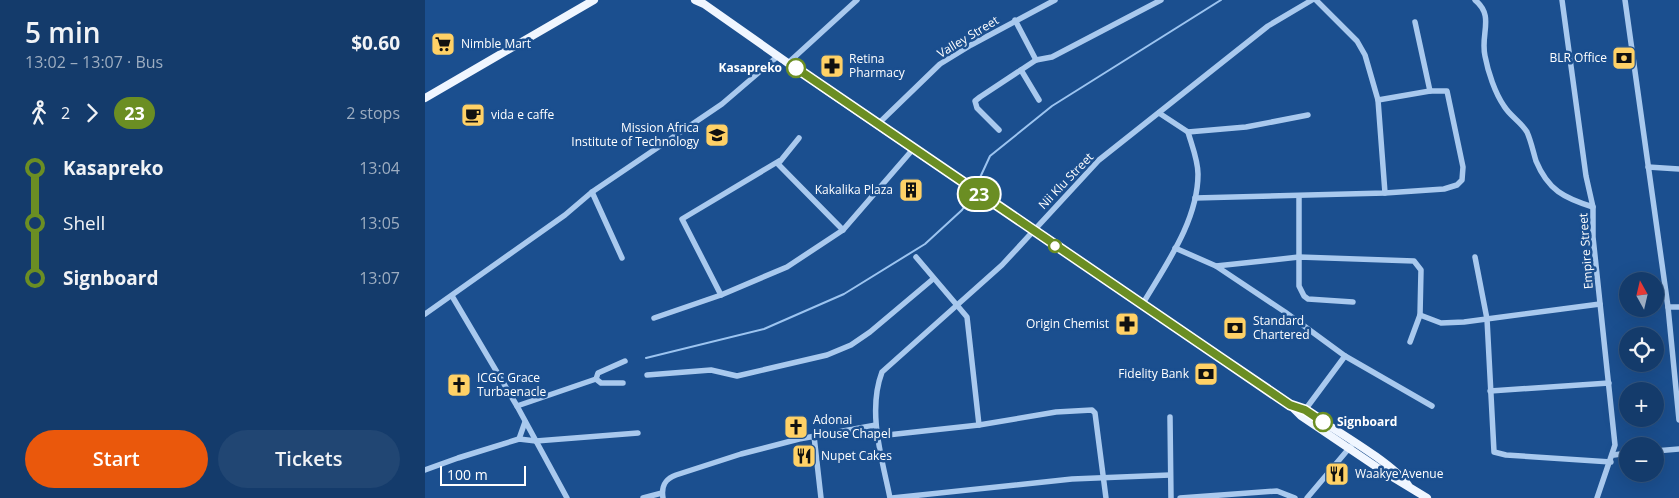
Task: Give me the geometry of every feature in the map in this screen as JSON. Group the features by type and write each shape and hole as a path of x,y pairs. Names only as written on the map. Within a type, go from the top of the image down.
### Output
{"main road":[{"path":"425,98 594,0"},
{"path":"695,0 703,2 788,63 1290,405 1301,416 1402,476 1408,485 1427,498"},
{"path":"1290,405 1305,410 1352,446"}],"street":[{"path":"788,63 857,0"},
{"name":"Valley Street","path":"878,124 933,69 955,54 1015,20 1055,0"},
{"path":"999,130 977,108 975,102 1036,60 1052,57 1161,0"},
{"name":"Nii Klu Street","path":"891,498 876,425 878,383 882,372 1003,265 1099,160 1268,26 1312,0"},
{"path":"1316,0 1362,48 1378,100 1385,193"},
{"path":"1475,0 1485,9 1487,14 1483,38 1484,55 1504,107 1527,133 1537,162 1555,189 1567,199 1593,207"},
{"name":"Empire Street","path":"1562,0 1586,176 1593,207 1600,304 1615,445 1614,454 1597,498"},
{"path":"1625,0 1668,306 1679,420"},
{"path":"1015,20 1036,60"},
{"path":"1415,22 1430,91"},
{"path":"425,314 565,215 592,192 722,104 778,56"},
{"path":"1021,70 1039,100"},
{"path":"1195,198 1385,193 1444,189 1457,185 1462,180 1463,167 1447,91 1430,91 1378,100"},
{"path":"1159,113 1188,132 1246,127 1308,115"},
{"path":"1142,305 1182,234 1195,198 1197,165 1188,132"},
{"path":"721,295 682,219 683,216 779,161 789,152 799,138"},
{"path":"654,318 721,295 787,267 843,230 914,148"},
{"path":"779,161 780,167 843,230"},
{"path":"1648,167 1679,169"},
{"path":"592,192 622,258"},
{"path":"1299,196 1299,286 1304,296 1308,299 1353,302"},
{"path":"1175,248 1216,266 1285,312 1345,356 1431,406"},
{"path":"916,257 967,317 979,425"},
{"path":"1216,266 1299,257 1414,261 1421,270 1420,315 1410,342"},
{"path":"1475,257 1487,320 1494,452 1506,455 1611,462"},
{"path":"647,375 714,370 737,376 827,356 851,345 870,332 933,279"},
{"path":"452,296 517,406 567,498"},
{"path":"1420,315 1441,323 1487,320 1600,304"},
{"path":"1668,306 1679,307"},
{"path":"1305,410 1345,356"},
{"path":"596,379 598,373 625,361"},
{"path":"517,406 596,379"},
{"path":"596,379 601,383 623,383"},
{"path":"1490,391 1609,382"},
{"path":"878,436 979,425 1055,412 1092,410 1095,413 1106,498"},
{"path":"1170,417 1171,498"},
{"path":"519,439 525,422"},
{"path":"643,498 663,496 667,479 741,454 813,436 876,425"},
{"path":"425,470 519,439 536,441 638,433"},
{"path":"813,436 821,498"},
{"path":"1307,498 1352,446"},
{"path":"1664,450 1679,449"},
{"path":"1614,454 1619,454"},
{"path":"891,498 1072,478 1170,475"},
{"path":"1180,498 1277,490 1295,498"}],"waterway":[{"path":"977,184 990,156 1052,106 1221,0"},
{"path":"646,358 764,329 844,294 925,244 962,210 970,198"}],"bus line":[{"name":"23","path":"796,68 1290,405 1305,410 1323,422"}],"place":[{"name":"Nimble Mart","path":"443,44"},
{"name":"BLR Office","path":"1624,58"},
{"name":"Retina Pharmacy","path":"832,66"},
{"name":"Kasapreko","path":"796,68"},
{"name":"vida e caffe","path":"473,115"},
{"name":"Mission Africa Institute of Technology","path":"717,135"},
{"name":"Kakalika Plaza","path":"911,190"},
{"name":"Origin Chemist","path":"1127,324"},
{"name":"Standard Chartered","path":"1235,328"},
{"name":"Fidelity Bank","path":"1206,374"},
{"name":"ICGC Grace Turbaenacle","path":"459,385"},
{"name":"Signboard","path":"1323,422"},
{"name":"Adonai House Chapel","path":"796,427"},
{"name":"Nupet Cakes","path":"804,456"},
{"name":"Waakye Avenue","path":"1337,474"}]}
